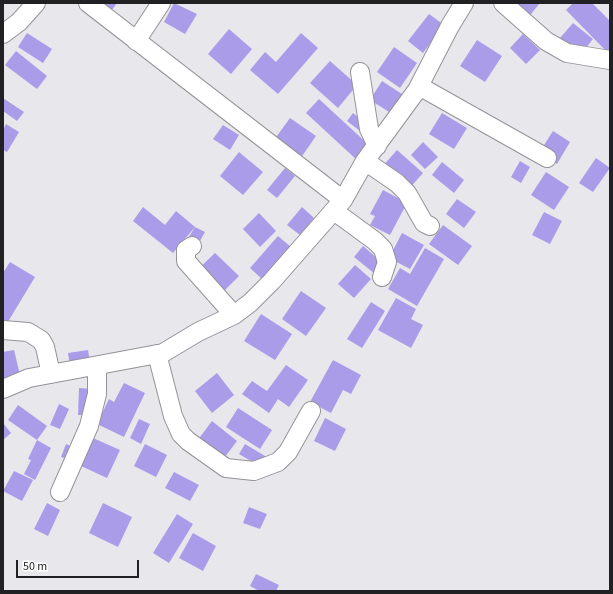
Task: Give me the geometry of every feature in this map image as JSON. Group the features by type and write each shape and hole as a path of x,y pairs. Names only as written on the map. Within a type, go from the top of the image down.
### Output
{"street":[{"path":"3,34 19,22 36,3"},
{"path":"88,3 136,40 339,206 384,250 387,262 382,277"},
{"path":"136,40 161,3"},
{"path":"3,389 28,378 163,353 198,332 234,315 272,281 339,206 365,161 419,86 450,26 464,3"},
{"path":"503,3 546,41 567,53 610,60"},
{"path":"360,72 369,129 377,146"},
{"path":"419,86 547,158"},
{"path":"365,161 397,183 407,193 424,223 430,226"},
{"path":"192,246 186,250 186,261 234,315"},
{"path":"3,330 28,332 41,340 45,347 51,374"},
{"path":"157,354 171,409 181,434 188,441 226,468 254,471 278,462 288,452 311,411"},
{"path":"60,492 89,426 97,394 97,366"}],"building":[{"path":"94,3 117,3 109,14"},
{"path":"174,3 197,14 185,34 164,22"},
{"path":"508,3 540,3 527,19"},
{"path":"573,3 592,3 610,21 610,49 607,52 566,10"},
{"path":"429,14 444,25 423,53 408,41"},
{"path":"573,23 593,39 581,54 560,38"},
{"path":"229,29 252,49 231,74 208,54"},
{"path":"27,33 52,49 43,63 18,47"},
{"path":"301,33 318,48 278,94 250,70 265,52 276,62"},
{"path":"523,34 540,50 526,64 510,48"},
{"path":"477,40 502,56 485,82 460,66"},
{"path":"394,47 417,63 400,88 377,72"},
{"path":"16,51 47,76 37,89 5,65"},
{"path":"330,61 357,85 338,108 310,83"},
{"path":"382,81 405,96 394,115 370,100"},
{"path":"3,98 24,112 17,121 3,111"},
{"path":"319,99 371,147 358,161 306,113"},
{"path":"353,113 366,123 360,131 347,121"},
{"path":"442,113 467,128 454,149 429,134"},
{"path":"290,118 316,136 300,159 274,140"},
{"path":"6,124 19,132 7,152 3,150 3,130"},
{"path":"223,125 239,135 230,150 213,139"},
{"path":"553,131 570,142 557,164 539,153"},
{"path":"423,142 438,157 425,169 411,155"},
{"path":"397,150 423,173 408,190 382,167"},
{"path":"239,152 263,172 243,195 220,176"},
{"path":"596,158 610,168 593,192 579,183"},
{"path":"520,161 530,167 521,183 511,177"},
{"path":"442,162 464,180 454,193 432,175"},
{"path":"285,168 295,176 277,198 267,190"},
{"path":"546,172 569,187 554,210 531,195"},
{"path":"383,190 407,203 390,235 370,225 375,216 370,214"},
{"path":"457,199 476,212 464,228 446,214"},
{"path":"143,207 165,225 176,211 195,227 173,253 133,221"},
{"path":"302,207 314,218 300,235 287,225"},
{"path":"544,212 562,221 550,244 532,235"},
{"path":"259,213 276,231 260,247 243,229"},
{"path":"443,225 472,246 458,265 429,244"},
{"path":"195,227 205,232 197,246 187,240"},
{"path":"402,233 424,245 410,269 389,258"},
{"path":"278,236 291,247 262,279 250,268"},
{"path":"363,246 384,264 375,274 354,257"},
{"path":"425,248 444,259 417,306 388,289 400,268 410,274"},
{"path":"215,253 239,276 220,295 196,271"},
{"path":"10,262 35,277 3,330 3,273"},
{"path":"355,265 371,279 354,298 338,284"},
{"path":"301,291 326,308 306,336 282,319"},
{"path":"396,298 416,309 411,319 423,325 411,348 378,330"},
{"path":"371,302 385,311 362,348 347,339"},
{"path":"261,314 292,334 275,360 244,341"},
{"path":"14,350 20,375 3,379 3,352"},
{"path":"88,350 90,362 70,366 68,353"},
{"path":"333,360 361,375 351,394 343,390 331,413 310,402"},
{"path":"286,365 308,380 289,407 278,399 269,413 242,394 252,381 267,391"},
{"path":"217,373 234,395 212,413 195,391"},
{"path":"124,383 145,393 124,437 97,424 109,399 114,402"},
{"path":"79,388 93,389 91,415 78,415"},
{"path":"59,404 69,409 60,429 50,425"},
{"path":"18,405 47,426 37,440 8,420"},
{"path":"238,408 272,430 260,449 226,427"},
{"path":"325,418 346,429 335,451 314,441"},
{"path":"139,419 150,424 141,444 130,438"},
{"path":"212,421 237,441 222,461 197,441"},
{"path":"3,423 11,433 3,440"},
{"path":"93,438 120,450 107,478 81,466"},
{"path":"37,440 51,448 35,480 24,474 31,460 28,459"},
{"path":"66,444 79,450 74,462 61,457"},
{"path":"145,444 167,455 156,477 134,466"},
{"path":"245,444 270,459 264,469 239,454"},
{"path":"14,471 33,480 22,501 3,491"},
{"path":"174,472 199,485 190,501 165,488"},
{"path":"47,503 60,510 48,536 34,529"},
{"path":"103,503 132,517 118,547 89,533"},
{"path":"249,507 267,514 260,529 243,523"},
{"path":"177,514 193,524 169,563 153,553"},
{"path":"193,533 216,546 203,571 179,558"},
{"path":"256,574 279,585 276,591 259,591 250,586"}]}
